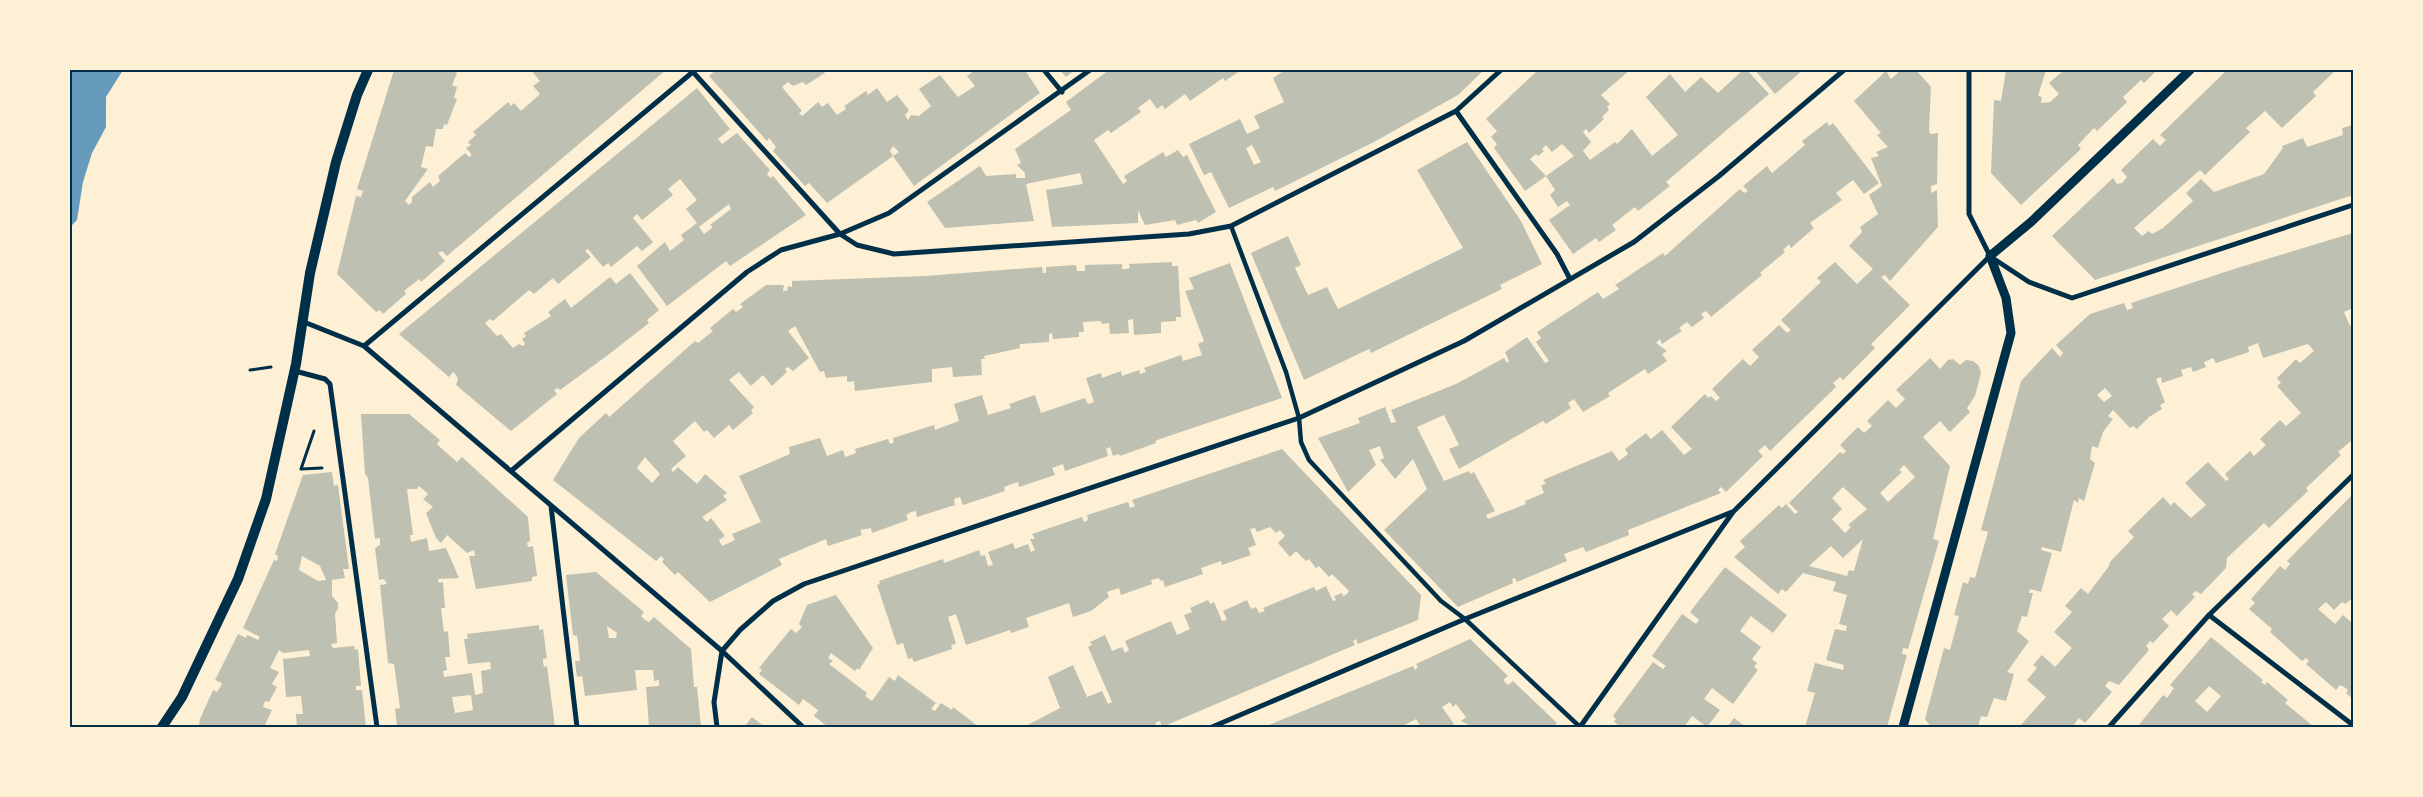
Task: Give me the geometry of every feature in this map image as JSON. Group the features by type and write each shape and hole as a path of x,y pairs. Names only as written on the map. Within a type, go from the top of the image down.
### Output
{"main road":[{"path":"162,727 182,697 238,579 266,499 295,371 310,273 336,162 357,95 368,70"}],"street":[{"path":"1044,70 1062,92"},
{"path":"511,471 747,272 781,250 840,234 889,213 1062,92 1090,70"},
{"path":"364,346 693,71 840,234 857,245 894,254 1189,234 1231,226 1456,111 1501,70"},
{"path":"717,727 714,702 722,651 740,630 773,601 804,584 1299,418 1464,341 1634,242 1718,176 1844,70"},
{"path":"1904,727 2012,333 2006,298 1990,256 1969,214 1969,70"},
{"path":"1231,226 1286,372 1299,418 1301,442 1309,460 1441,601 1465,619 1580,727 1733,512 1990,256 2031,222 2190,70"},
{"path":"1456,111 1557,254 1570,278"},
{"path":"1990,256 2029,282 2072,298 2353,205"},
{"path":"304,322 364,346 722,651 802,727"},
{"path":"295,371 325,379 330,384 377,727"},
{"path":"2109,727 2210,616 2353,475"},
{"path":"551,506 577,727"},
{"path":"1212,727 1465,619 1733,512"},
{"path":"2210,616 2353,725"}],"path":[{"path":"316,426 301,469 330,468"}],"water":[{"path":"70,70 123,70 106,97 106,127 92,153 83,182 77,220 70,227"}],"building":[{"path":"394,70 451,70 457,73 452,85 457,87 454,98 457,99 447,125 444,124 443,129 436,129 433,147 426,146 421,167 428,169 405,201 409,205 412,202 412,197 430,182 433,187 440,181 438,176 465,153 469,157 472,155 466,148 471,145 468,142 476,135 473,132 508,102 511,106 514,103 521,111 540,94 533,86 540,81 531,70 666,70 447,256 442,251 438,253 445,261 421,282 419,279 404,291 406,294 383,314 380,310 376,312 337,274 356,196 361,197 363,191 357,189"},
{"path":"716,70 822,70 825,73 806,85 803,82 793,86 788,82 782,87 802,111 799,113 802,116 818,102 822,107 828,103 837,115 846,109 844,106 866,91 868,95 877,88 887,102 897,95 909,110 905,115 908,120 911,115 919,116 931,106 919,89 940,75 958,97 975,86 967,76 975,70 1025,70 1040,93 914,186 893,156 827,203 809,183 805,186 773,151 776,147 769,138 767,141 709,76","holes":["893,146 899,152 893,156 890,151"]},
{"path":"1060,70 1075,70 1066,77"},
{"path":"1109,70 1241,70 1225,81 1223,78 1190,101 1185,94 1165,109 1162,105 1157,109 1150,99 1138,108 1141,112 1111,133 1108,130 1094,140 1123,184 1127,181 1124,176 1163,152 1166,157 1178,150 1183,157 1187,155 1216,212 1198,223 1196,220 1177,225 1175,220 1145,225 1138,210 1138,223 1052,227 1046,190 1083,184 1080,173 1026,184 1034,221 945,228 927,202 980,166 986,176 1016,174 1016,178 1025,178 1025,173 1017,165 1021,163 1015,149 1071,110 1066,102"},
{"path":"1285,70 1484,70 1458,95 1374,142 1275,191 1273,187 1229,208 1211,172 1204,175 1189,144 1240,119 1247,134 1260,128 1254,116 1284,102 1273,78","holes":["1252,145 1261,162 1254,165 1246,148"]},
{"path":"1538,70 1630,70 1601,95 1610,104 1607,107 1609,110 1602,117 1604,119 1589,133 1586,129 1583,132 1591,142 1583,151 1590,160 1615,142 1617,144 1632,129 1652,156 1678,135 1646,97 1670,74 1685,92 1701,77 1718,93 1743,70 1747,70 1769,94 1666,182 1670,186 1638,211 1635,207 1612,225 1616,230 1599,242 1596,238 1573,254 1549,220 1570,205 1567,201 1558,207 1550,195 1555,190 1546,176 1525,191 1494,148 1497,144 1491,137 1497,131 1486,119","holes":["1562,144 1574,156 1546,176 1530,159 1544,151 1542,149 1546,145 1552,152"]},
{"path":"1755,70 1803,70 1775,94"},
{"path":"1901,70 1916,70 1931,87 1929,129 1930,134 1938,133 1937,184 1931,186 1931,193 1937,190 1938,227 1890,281 1885,275 1881,277 1910,305 1871,344 1875,348 1843,380 1840,377 1833,383 1836,387 1770,451 1765,445 1758,451 1763,456 1726,492 1721,487 1718,490 1721,493 1628,530 1629,535 1586,552 1583,547 1564,554 1567,561 1517,582 1515,578 1512,579 1513,583 1458,607 1384,530 1427,489 1413,459 1395,479 1380,460 1384,458 1380,446 1369,450 1376,465 1348,492 1318,438 1360,423 1358,418 1385,407 1391,423 1396,422 1391,410 1456,384 1504,358 1507,363 1509,361 1505,352 1527,337 1545,363 1549,361 1536,342 1541,338 1537,332 1598,292 1603,299 1619,289 1615,285 1663,253 1665,256 1740,189 1744,193 1748,191 1743,186 1767,166 1772,173 1805,145 1802,141 1827,122 1829,126 1833,123 1879,183 1864,194 1853,180 1836,193 1842,200 1810,223 1814,228 1791,248 1789,244 1783,250 1785,252 1760,273 1762,275 1711,317 1706,311 1701,314 1704,318 1692,327 1687,322 1679,328 1682,331 1662,344 1660,339 1656,343 1667,351 1662,354 1667,361 1648,374 1645,369 1608,393 1610,396 1583,412 1574,399 1568,403 1571,408 1546,424 1543,421 1459,469 1449,449 1459,445 1444,415 1417,427 1444,481 1469,471 1470,474 1474,472 1495,511 1486,515 1488,519 1526,504 1525,501 1544,493 1541,485 1546,484 1543,480 1612,451 1619,461 1628,454 1625,449 1646,433 1651,439 1662,430 1684,455 1692,449 1671,427 1705,394 1708,398 1711,396 1716,401 1720,398 1712,389 1743,359 1750,366 1759,357 1752,350 1779,325 1787,333 1791,330 1781,320 1821,282 1817,278 1835,262 1857,284 1873,269 1849,246 1862,232 1860,227 1878,214 1869,195 1882,186 1871,158 1879,156 1876,152 1888,147 1877,135 1881,133 1854,101 1886,71 1891,79"},
{"path":"2006,70 2046,70 2038,96 2042,97 2041,103 2050,102 2059,94 2049,83 2064,70 2157,70 2144,83 2141,80 2123,97 2127,102 2097,131 2094,128 2078,145 2081,149 2021,205 1991,173 1994,100 2001,101"},
{"path":"2227,70 2336,70 2313,92 2316,96 2282,128 2265,111 2246,128 2250,132 2205,175 2200,170 2134,228 2142,236 2149,231 2152,234 2163,228 2193,201 2186,193 2201,179 2214,192 2264,174 2283,148 2282,146 2303,138 2307,147 2343,135 2342,128 2353,125 2353,195 2095,280 2052,236 2113,178 2117,184 2122,183 2127,177 2121,170 2153,139 2160,146 2166,140 2160,135"},
{"path":"697,88 730,129 718,139 722,144 737,133 770,170 767,174 770,178 773,176 806,215 730,266 726,261 667,306 637,266 665,242 670,251 684,240 681,235 697,223 686,209 697,200 680,179 668,189 673,195 642,220 637,214 633,218 653,242 642,251 637,246 611,267 608,263 603,267 588,249 585,251 591,257 558,284 553,278 534,294 529,290 493,321 490,319 485,323 497,336 501,334 513,348 519,344 523,346 525,344 522,339 526,336 524,333 551,316 548,312 565,299 571,308 610,277 616,284 630,273 659,310 647,320 649,323 608,355 560,390 558,388 554,390 557,394 511,431 456,385 458,379 453,372 449,377 399,334","holes":["729,204 731,209 710,225 713,227 704,234 699,227"]},
{"path":"1467,142 1521,221 1542,264 1500,285 1502,289 1371,353 1369,349 1304,380 1251,253 1288,236 1301,265 1295,268 1308,295 1327,287 1338,309 1463,248 1417,170"},
{"path":"2353,233 2353,308 2344,312 2350,326 2353,322 2353,444 2351,441 2338,452 2341,455 2306,488 2308,491 2269,528 2264,523 2227,558 2226,568 2201,594 2196,591 2192,594 2195,597 2177,616 2171,610 2162,619 2169,626 2153,643 2150,641 2146,646 2149,650 2119,685 2109,681 2105,686 2112,692 2085,723 2079,718 2072,727 2019,727 2046,697 2027,680 2037,668 2033,665 2042,655 2055,667 2072,648 2054,632 2072,612 2065,606 2081,588 2088,594 2110,562 2134,537 2128,531 2163,497 2171,506 2174,502 2191,518 2206,505 2185,483 2208,462 2226,481 2229,479 2225,474 2250,451 2254,456 2266,445 2260,439 2280,420 2286,426 2301,413 2277,386 2281,383 2277,378 2296,359 2300,363 2314,351 2308,344 2263,358 2258,343 2248,347 2249,352 2216,363 2213,358 2204,362 2206,367 2193,372 2191,367 2181,370 2183,376 2162,383 2161,377 2156,379 2165,402 2160,405 2162,409 2149,417 2137,429 2133,426 2130,428 2113,410 2108,416 2113,419 2103,432 2098,448 2092,446 2090,459 2095,463 2084,501 2079,498 2078,503 2074,500 2061,552 2042,547 2041,550 2052,553 2041,592 2030,589 2029,593 2033,593 2027,617 2022,616 2017,631 2029,641 2007,672 2014,674 2006,701 1994,698 1987,717 1981,716 1978,727 1931,727 1925,719 1944,648 1950,650 1959,616 1954,615 1963,582 1968,584 1970,577 1975,578 1988,532 1981,530 2021,381 2052,348 2060,357 2063,353 2056,345 2090,314 2124,303 2127,310 2133,308 2131,303","holes":["2105,388 2112,396 2104,402 2097,395"]},
{"path":"1172,262 1172,266 1178,266 1181,317 1176,317 1176,321 1161,322 1161,333 1134,335 1133,319 1128,320 1129,333 1110,334 1109,323 1102,324 1101,321 1083,322 1084,332 1079,332 1079,337 1053,339 1052,333 1049,334 1049,342 1020,344 1020,348 984,356 985,359 981,359 982,375 953,377 952,367 932,369 932,382 855,391 854,381 847,382 847,376 826,378 824,371 820,372 795,326 788,331 809,358 793,371 788,367 785,369 787,372 772,386 763,375 751,386 739,372 729,380 754,407 751,411 753,413 733,430 729,425 714,438 707,430 704,432 695,421 673,441 686,456 671,469 673,472 678,467 697,484 705,474 727,493 723,496 727,500 702,517 707,522 711,518 725,536 719,540 722,546 735,540 732,534 761,522 739,476 790,454 789,447 820,438 827,456 843,450 845,457 856,453 855,449 888,439 890,444 894,442 893,438 934,425 935,430 959,421 954,404 982,395 988,415 1011,408 1009,404 1035,395 1041,413 1085,398 1088,404 1094,402 1086,378 1101,373 1102,378 1121,371 1122,376 1139,370 1140,374 1146,372 1144,368 1181,355 1183,361 1202,355 1198,344 1204,341 1185,291 1194,289 1189,278 1230,263 1282,398 1163,438 1155,441 1156,443 1120,456 1119,454 1113,456 1110,447 1106,449 1108,456 1065,471 1063,464 1052,468 1055,475 1019,487 1018,482 1004,487 1005,491 963,505 960,497 954,499 955,505 917,517 916,511 911,512 906,515 908,520 872,533 871,528 860,530 862,535 828,546 826,539 779,559 782,565 710,602 678,572 675,575 662,562 664,559 661,556 656,561 553,480 579,438 606,413 609,417 695,341 698,343 713,331 710,328 733,309 736,312 743,307 740,304 766,285 784,285 783,291 787,291 788,286 792,287 792,281 925,276 1042,267 1043,273 1046,273 1046,267 1076,265 1077,271 1085,271 1085,265 1122,264 1122,269 1126,269 1130,268 1129,264","holes":["645,457 660,474 652,483 637,468"]},
{"path":"1930,358 1940,369 1948,360 1953,359 1960,365 1966,360 1973,361 1979,366 1981,373 1975,396 1967,408 1970,412 1950,432 1940,421 1923,437 1950,466 1933,539 1939,541 1908,649 1903,648 1902,654 1907,655 1887,727 1805,727 1815,693 1807,691 1815,663 1843,670 1844,665 1826,660 1835,629 1846,631 1847,626 1839,624 1847,595 1833,591 1836,582 1803,573 1786,592 1782,589 1778,594 1734,557 1745,547 1740,541 1779,505 1782,508 1786,504 1795,514 1798,512 1789,503 1840,452 1843,454 1846,451 1840,445 1858,427 1864,433 1872,426 1867,421 1888,400 1896,408 1905,399 1896,390","holes":["1904,465 1915,477 1888,502 1880,493 1902,472 1899,470","1843,487 1867,509 1848,525 1851,527 1845,533 1832,519 1842,509 1832,498","1863,539 1854,571 1849,570 1847,576 1809,566 1831,546 1843,558"]},
{"path":"361,414 409,414 440,440 437,444 457,462 462,457 528,517 530,541 527,543 528,547 533,546 537,576 532,577 532,581 476,589 469,556 475,556 474,550 467,553 447,535 441,543 436,538 426,513 433,507 423,499 428,494 419,486 417,489 407,489 413,535 410,535 411,542 427,538 429,551 446,548 459,578 438,579 439,583 443,582 445,608 441,608 444,632 448,631 450,657 445,657 447,670 443,671 444,677 472,673 475,695 483,693 481,671 491,669 490,662 468,664 464,639 468,639 467,634 539,625 539,630 543,629 547,658 543,659 543,662 544,667 547,666 555,727 397,727 395,709 400,708 394,664 388,663 380,585 387,584 384,579 379,580 375,548 380,545 380,538 375,539 368,478 365,474","holes":["471,695 473,710 455,713 452,697"]},
{"path":"1282,449 1421,595 1418,620 1358,644 1356,639 1353,641 1355,645 1162,727 1160,721 1155,723 1157,727 1024,727 1060,708 1048,677 1073,665 1087,697 1102,691 1108,704 1112,702 1088,647 1092,645 1090,642 1105,635 1112,651 1122,647 1125,653 1129,650 1125,641 1171,621 1177,635 1190,629 1184,615 1192,612 1190,608 1208,600 1210,604 1214,602 1222,621 1227,620 1223,611 1247,600 1251,609 1256,607 1259,613 1265,611 1263,608 1314,587 1316,591 1326,586 1333,601 1336,600 1334,596 1342,593 1343,596 1346,595 1349,591 1332,574 1329,577 1319,566 1316,568 1309,559 1306,561 1296,551 1290,557 1278,543 1285,536 1280,530 1276,533 1270,527 1257,532 1255,528 1250,529 1256,545 1248,548 1251,555 1222,565 1221,561 1201,568 1203,574 1165,587 1163,580 1160,581 1159,578 1151,580 1152,584 1121,595 1119,588 1107,592 1109,597 1091,611 1073,617 1069,603 1026,618 1029,627 1011,633 1010,630 966,645 956,614 948,617 956,644 951,645 952,649 914,662 912,658 908,659 903,643 897,645 877,585 880,584 879,581 943,559 944,563 979,550 981,556 985,555 988,566 993,565 988,552 1013,543 1015,549 1028,544 1031,552 1035,550 1030,539 1035,539 1032,534 1082,517 1084,522 1088,520 1087,515 1128,502 1130,508 1135,506 1132,500"},
{"path":"332,472 334,486 338,485 349,569 343,569 345,578 332,580 332,596 338,603 338,608 335,614 337,643 331,644 333,648 354,646 355,650 358,649 361,686 356,686 356,690 362,690 366,727 297,727 296,714 303,714 301,696 286,697 283,659 310,656 309,650 283,653 279,650 270,668 279,672 272,684 277,687 269,702 265,701 263,707 272,710 264,727 199,727 200,719 213,690 217,692 221,686 222,683 215,680 238,634 246,638 247,635 258,640 260,637 243,628 274,560 277,561 278,556 275,554 303,475","holes":["302,556 320,566 326,580 318,581 299,570"]},
{"path":"2353,494 2353,597 2346,604 2342,602 2334,610 2326,602 2318,609 2335,624 2343,615 2353,624 2353,699 2346,693 2348,690 2344,687 2340,685 2336,690 2306,664 2309,661 2306,658 2302,661 2270,632 2272,629 2249,609 2255,603 2251,599 2280,566 2285,570 2290,564 2287,561"},
{"path":"1725,567 1787,615 1773,633 1751,616 1740,631 1761,647 1752,659 1757,663 1754,667 1758,670 1733,704 1712,688 1704,699 1720,710 1707,727 1692,716 1684,727 1621,727 1614,722 1616,719 1613,716 1653,662 1663,669 1666,666 1652,656 1682,614 1696,624 1699,620 1690,612"},
{"path":"596,572 644,612 641,616 645,620 649,622 654,617 691,649 694,687 697,687 701,727 649,727 646,687 659,686 659,680 654,681 653,670 635,670 637,690 585,696 582,676 577,677 575,661 580,661 578,642 577,636 573,635 566,575","holes":["607,626 617,633 616,638 609,638"]},
{"path":"836,595 873,648 859,670 858,668 855,671 831,653 828,658 833,661 829,664 867,693 865,696 872,701 889,677 895,681 898,675 936,703 931,709 935,711 941,703 952,710 953,707 979,727 828,727 814,716 818,710 803,699 799,705 759,674 762,670 759,668 791,629 796,633 802,627 799,624 807,605"},
{"path":"2211,637 2263,680 2261,682 2265,685 2267,682 2288,700 2285,703 2314,727 2138,726 2163,695 2167,698 2174,688 2170,685","holes":["2209,686 2221,696 2207,712 2195,701"]},
{"path":"1470,639 1508,676 1503,680 1508,685 1513,681 1557,723 1554,727 1473,727 1461,721 1466,717 1456,704 1453,707 1450,702 1442,707 1454,724 1450,727 1421,727 1416,719 1401,727 1264,727 1413,666 1415,670 1418,667 1416,664"},
{"path":"752,717 765,727 744,727"},
{"path":"1734,718 1746,727 1727,727"}]}
